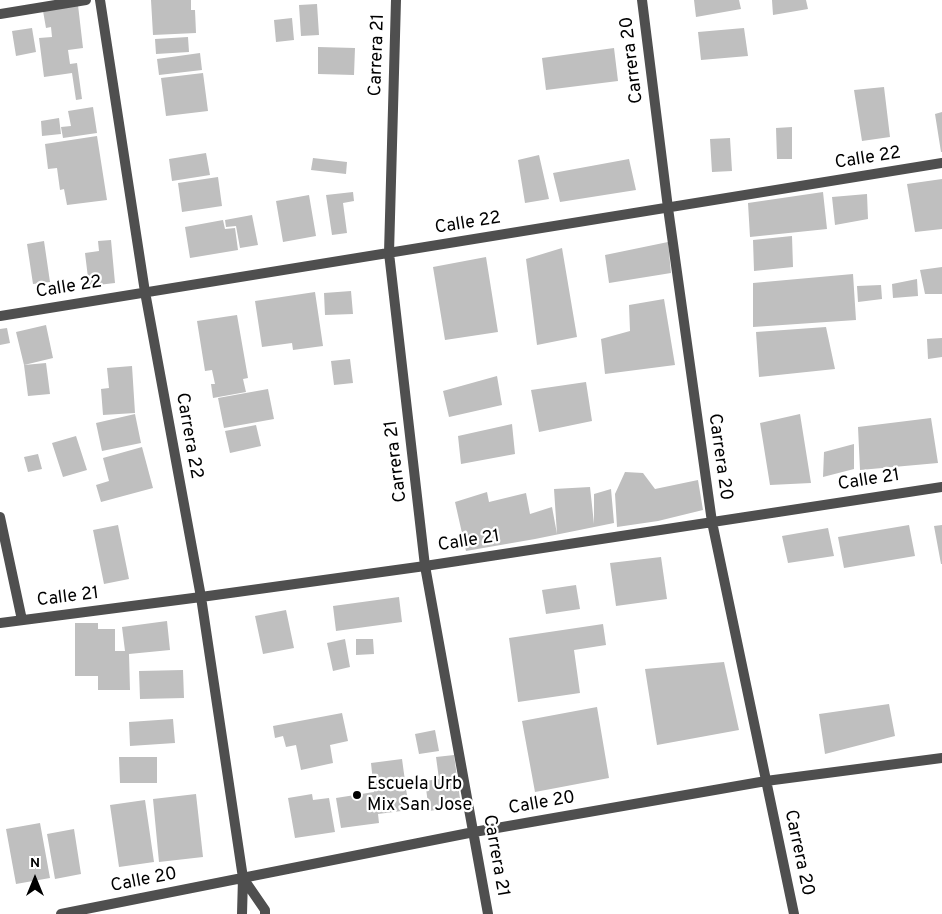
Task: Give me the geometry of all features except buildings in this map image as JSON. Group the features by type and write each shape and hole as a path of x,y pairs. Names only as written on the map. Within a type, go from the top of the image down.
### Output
{"street":[{"path":"0,14 86,0"},
{"name":"Carrera 22","path":"100,0 145,292 201,597 243,878 242,914"},
{"name":"Carrera 21","path":"396,0 389,253 425,566 488,914"},
{"name":"Carrera 20","path":"642,0 668,208 712,522 794,914"},
{"name":"Calle 22","path":"0,316 942,164"},
{"name":"Calle 21","path":"0,623 425,566 942,486"},
{"path":"0,517 22,620"},
{"name":"Calle 20","path":"61,914 474,832 766,781 942,758"},
{"name":"Carrera 22","path":"243,878 266,914"}],"place":[{"name":"Escuela Urb Mix San Jose","path":"357,795"}]}
